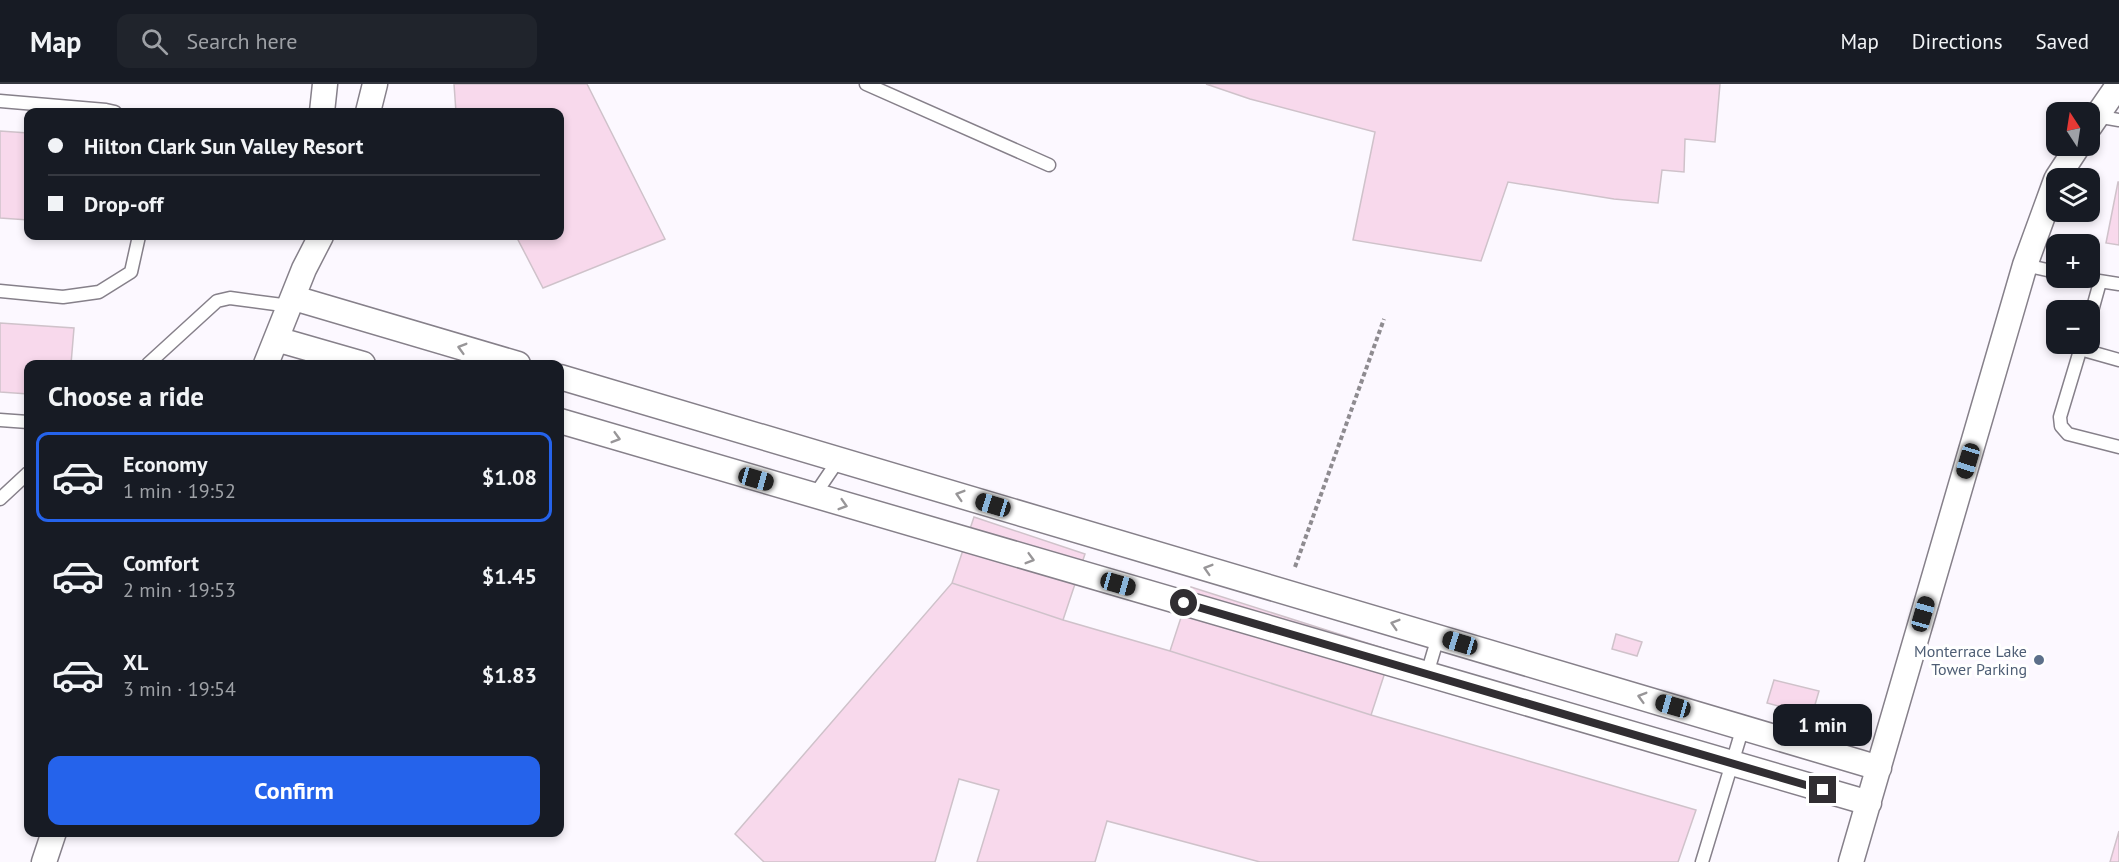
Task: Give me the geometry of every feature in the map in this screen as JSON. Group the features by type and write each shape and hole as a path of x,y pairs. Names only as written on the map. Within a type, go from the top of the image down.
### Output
{"street":[{"path":"322,108 325,84"},
{"path":"370,108 375,84"},
{"path":"2102,120 2119,84"},
{"path":"1851,862 2025,265 2046,209"},
{"path":"303,240 304,269"},
{"path":"268,360 304,269 319,240"},
{"path":"292,302 503,360"},
{"path":"276,339 349,360"},
{"path":"564,378 1880,768"},
{"path":"564,423 1869,803"},
{"path":"44,862 52,837"}],"lane":[{"path":"866,84 1049,165"},
{"path":"0,101 82,108"},
{"path":"0,291 63,297 99,292 131,272 138,240"},
{"path":"2025,265 2046,270"},
{"path":"2100,282 2119,284"},
{"path":"152,360 218,301 230,298 292,302"},
{"path":"2100,353 2119,360"},
{"path":"2079,354 2060,417 2061,426 2068,434 2119,447"},
{"path":"0,420 24,422"},
{"path":"814,496 839,459"},
{"path":"0,499 24,477"},
{"path":"1427,674 1438,637"},
{"path":"1702,862 1743,727"}],"path":[{"path":"1286,592 1384,319"}],"building":[{"path":"454,84 587,84 665,239 543,288 518,240 564,240 564,108 456,108"},
{"path":"1206,84 1720,84 1715,142 1685,139 1684,172 1662,170 1658,203 1614,199 1508,182 1481,261 1353,240 1375,132 1250,99"},
{"path":"0,131 24,133 24,220 0,218"},
{"path":"2119,182 2119,245 2106,243"},
{"path":"0,323 74,328 71,360 24,360 24,394 0,392"},
{"path":"974,517 1085,554 1063,620 952,583"},
{"path":"952,583 1063,620 1170,651 1371,715 1696,810 1678,862 1260,862 1107,821 1095,862 977,862 999,790 959,779 935,862 764,862 735,834"},
{"path":"1191,587 1392,651 1371,715 1170,651"},
{"path":"1616,634 1642,642 1637,656 1612,649"},
{"path":"1774,680 1819,691 1812,715 1767,703"},
{"path":"2119,831 2119,862 2110,862"}],"place":[{"name":"Monterrace Lake Tower Parking","path":"2039,660"}],"route":[{"path":"1184,603 1823,790"}]}
